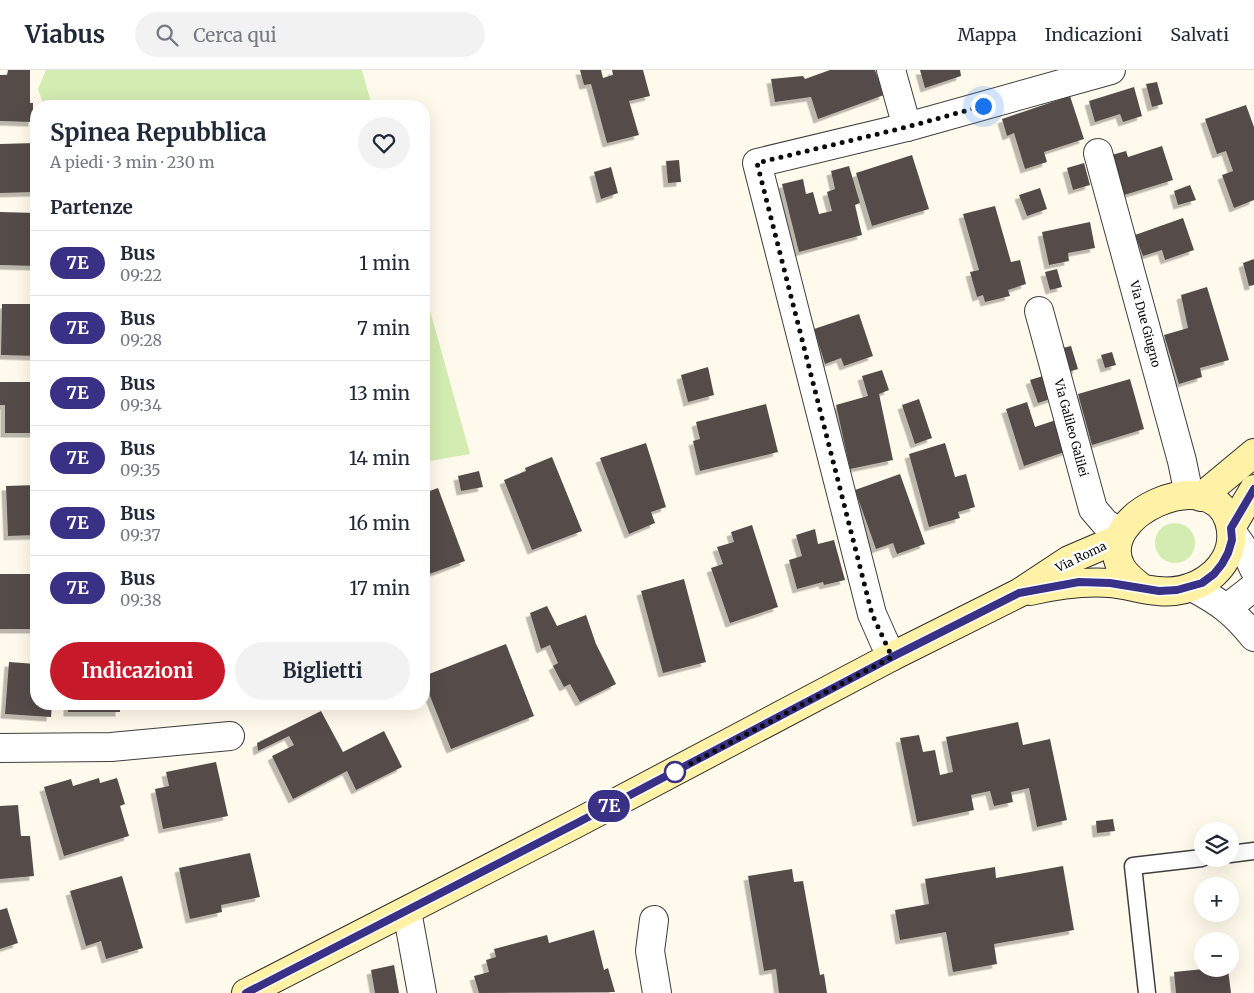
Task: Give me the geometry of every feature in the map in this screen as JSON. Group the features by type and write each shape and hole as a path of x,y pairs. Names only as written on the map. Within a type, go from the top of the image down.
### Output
{"street":[{"path":"890,70 907,127"},
{"path":"892,657 872,614 757,163 907,127 1075,75 1111,70"},
{"name":"Via Due Giugno","path":"1098,153 1182,461 1195,496"},
{"name":"Via Galileo Galilei","path":"1039,311 1093,509 1120,536"},
{"name":"Via Roma","path":"1142,588 1130,579 1120,566 1117,552 1120,536 1130,522 1159,501 1195,496 1254,453"},
{"name":"Via Roma","path":"1019,593 1079,582 1110,583 1159,591 1192,587 1214,574 1222,564 1228,553 1232,530 1254,489"},
{"path":"1195,496 1213,500 1222,507 1228,517 1232,530 1254,569"},
{"name":"Via Roma","path":"246,993 892,657 1019,593 1069,560 1120,536"},
{"path":"1192,587 1227,608 1241,620 1254,636"},
{"path":"1227,608 1254,588"},
{"path":"0,748 111,747 230,736"},
{"path":"407,910 422,993"},
{"path":"654,920 650,951 657,993"}],"lane":[{"path":"1239,853 1254,851"},
{"path":"1148,993 1133,866 1194,859"}],"green space":[{"path":"46,70 362,70 370,100 42,100 38,89"},
{"path":"430,311 470,454 430,461"},
{"path":"1179,523 1186,526 1192,532 1195,543 1194,551 1186,560 1179,563 1171,563 1164,560 1156,551 1155,539 1158,532 1167,524"}],"building":[{"path":"8,70 30,70 30,122 0,121 0,75 7,75"},
{"path":"580,70 601,70 603,78 613,75 612,70 643,70 650,96 629,101 639,135 607,143 591,84 584,85"},
{"path":"830,70 875,70 884,95 818,119 811,97 775,102 771,79 803,76 805,79"},
{"path":"920,70 960,70 961,76 925,88"},
{"path":"1157,82 1163,104 1152,107 1146,84"},
{"path":"1134,87 1142,116 1123,122 1120,114 1095,122 1089,101"},
{"path":"1070,96 1084,139 1044,152 1047,162 1025,169 1014,133 1007,136 1002,119"},
{"path":"1246,105 1254,127 1254,200 1234,208 1222,175 1233,171 1226,151 1217,154 1205,119"},
{"path":"30,143 30,192 0,193 0,144"},
{"path":"1162,146 1173,180 1121,196 1108,156 1126,151 1128,157"},
{"path":"912,155 929,209 872,226 856,173"},
{"path":"679,160 681,182 668,183 666,161"},
{"path":"1084,163 1090,185 1073,190 1067,168"},
{"path":"849,166 860,203 855,205 862,235 799,252 782,184 803,179 806,194 813,192 819,214 832,211 827,192 835,189 831,171"},
{"path":"611,167 618,193 601,199 594,172"},
{"path":"1190,185 1196,200 1178,205 1174,191"},
{"path":"1040,188 1047,209 1027,216 1019,195"},
{"path":"995,206 1011,262 1020,260 1026,284 1008,290 1010,296 985,302 983,295 977,297 970,272 979,270 963,214"},
{"path":"0,212 30,213 30,266 0,265"},
{"path":"1183,218 1194,250 1165,260 1162,250 1143,256 1135,235"},
{"path":"1090,222 1095,248 1068,253 1069,261 1049,265 1042,232"},
{"path":"1254,259 1254,285 1249,286 1243,263"},
{"path":"1057,269 1062,287 1050,290 1045,272"},
{"path":"1207,287 1229,360 1200,368 1202,377 1179,384 1164,335 1188,328 1181,295"},
{"path":"2,304 30,304 30,356 1,355"},
{"path":"859,314 873,356 844,366 841,358 825,364 814,329"},
{"path":"1071,346 1078,369 1065,373 1058,349"},
{"path":"1112,352 1116,365 1105,368 1101,355"},
{"path":"708,367 714,395 688,402 681,375"},
{"path":"882,370 889,390 879,394 893,460 850,469 836,405 868,396 862,376"},
{"path":"1046,375 1053,398 1038,403 1030,380"},
{"path":"1130,379 1144,429 1092,445 1078,394"},
{"path":"0,382 30,382 30,433 5,433 5,405 0,405"},
{"path":"919,399 932,438 915,444 902,405"},
{"path":"1027,402 1035,427 1059,419 1070,450 1024,466 1006,409"},
{"path":"766,404 778,452 700,471 693,441 700,439 696,422"},
{"path":"646,443 666,507 651,512 655,523 629,534 600,458"},
{"path":"945,443 955,477 966,474 975,507 958,512 960,518 929,527 909,454"},
{"path":"552,457 582,531 532,550 504,480 526,471 525,468"},
{"path":"479,471 483,487 461,491 458,476"},
{"path":"900,474 925,544 897,554 893,543 876,549 855,490"},
{"path":"30,485 30,535 8,536 6,486"},
{"path":"438,488 465,561 430,574 430,491"},
{"path":"752,525 778,607 730,623 711,568 723,564 717,547 734,542 731,532"},
{"path":"815,529 818,544 834,540 845,580 824,585 823,582 797,589 789,560 802,556 796,535"},
{"path":"0,574 30,574 30,629 0,629"},
{"path":"684,579 706,662 663,673 641,591"},
{"path":"547,606 557,626 586,615 596,644 616,684 580,702 570,684 564,687 553,666 558,663 550,645 541,649 530,613"},
{"path":"506,644 534,716 451,749 430,696 430,674"},
{"path":"9,662 30,664 30,710 52,710 51,717 5,714"},
{"path":"68,710 120,710 120,712 68,712"},
{"path":"321,711 343,752 384,731 402,767 356,790 347,771 293,799 272,756 294,745 289,736 258,751 257,743"},
{"path":"1018,722 1023,745 1050,739 1067,820 1037,827 1029,788 1011,792 1013,802 994,806 990,791 971,795 974,810 917,822 900,738 919,735 923,752 935,750 940,775 953,772 946,737"},
{"path":"216,762 228,816 163,829 155,789 169,786 166,772"},
{"path":"99,778 100,783 117,778 125,804 120,806 129,836 64,856 44,787 71,779 73,786"},
{"path":"18,805 21,836 30,836 34,876 0,879 0,806"},
{"path":"1113,819 1115,831 1097,833 1096,821"},
{"path":"250,853 260,897 221,905 222,912 190,919 179,868"},
{"path":"1063,866 1074,930 994,944 997,964 953,972 946,932 900,940 895,910 929,904 925,879 995,867 996,878"},
{"path":"792,869 794,882 803,881 820,975 824,974 827,993 779,993 776,969 764,971 748,876"},
{"path":"122,876 143,948 106,959 101,941 86,946 70,891"},
{"path":"7,908 18,943 0,949 0,910"},
{"path":"594,930 604,970 608,968 615,992 479,993 474,976 489,972 486,960 496,957 494,949 547,935 549,943"},
{"path":"394,965 399,993 375,993 371,970"},
{"path":"1194,970 1194,977 1229,977 1231,993 1176,993 1174,972"}],"bus line":[{"name":"7E","path":"246,993 577,823 892,657 1019,593 1079,582 1110,583 1159,591 1177,590 1202,583 1214,574 1222,564 1232,540 1231,528 1254,489"}],"route":[{"path":"675,772 892,657 872,614 757,163 907,127 983,106"}]}
